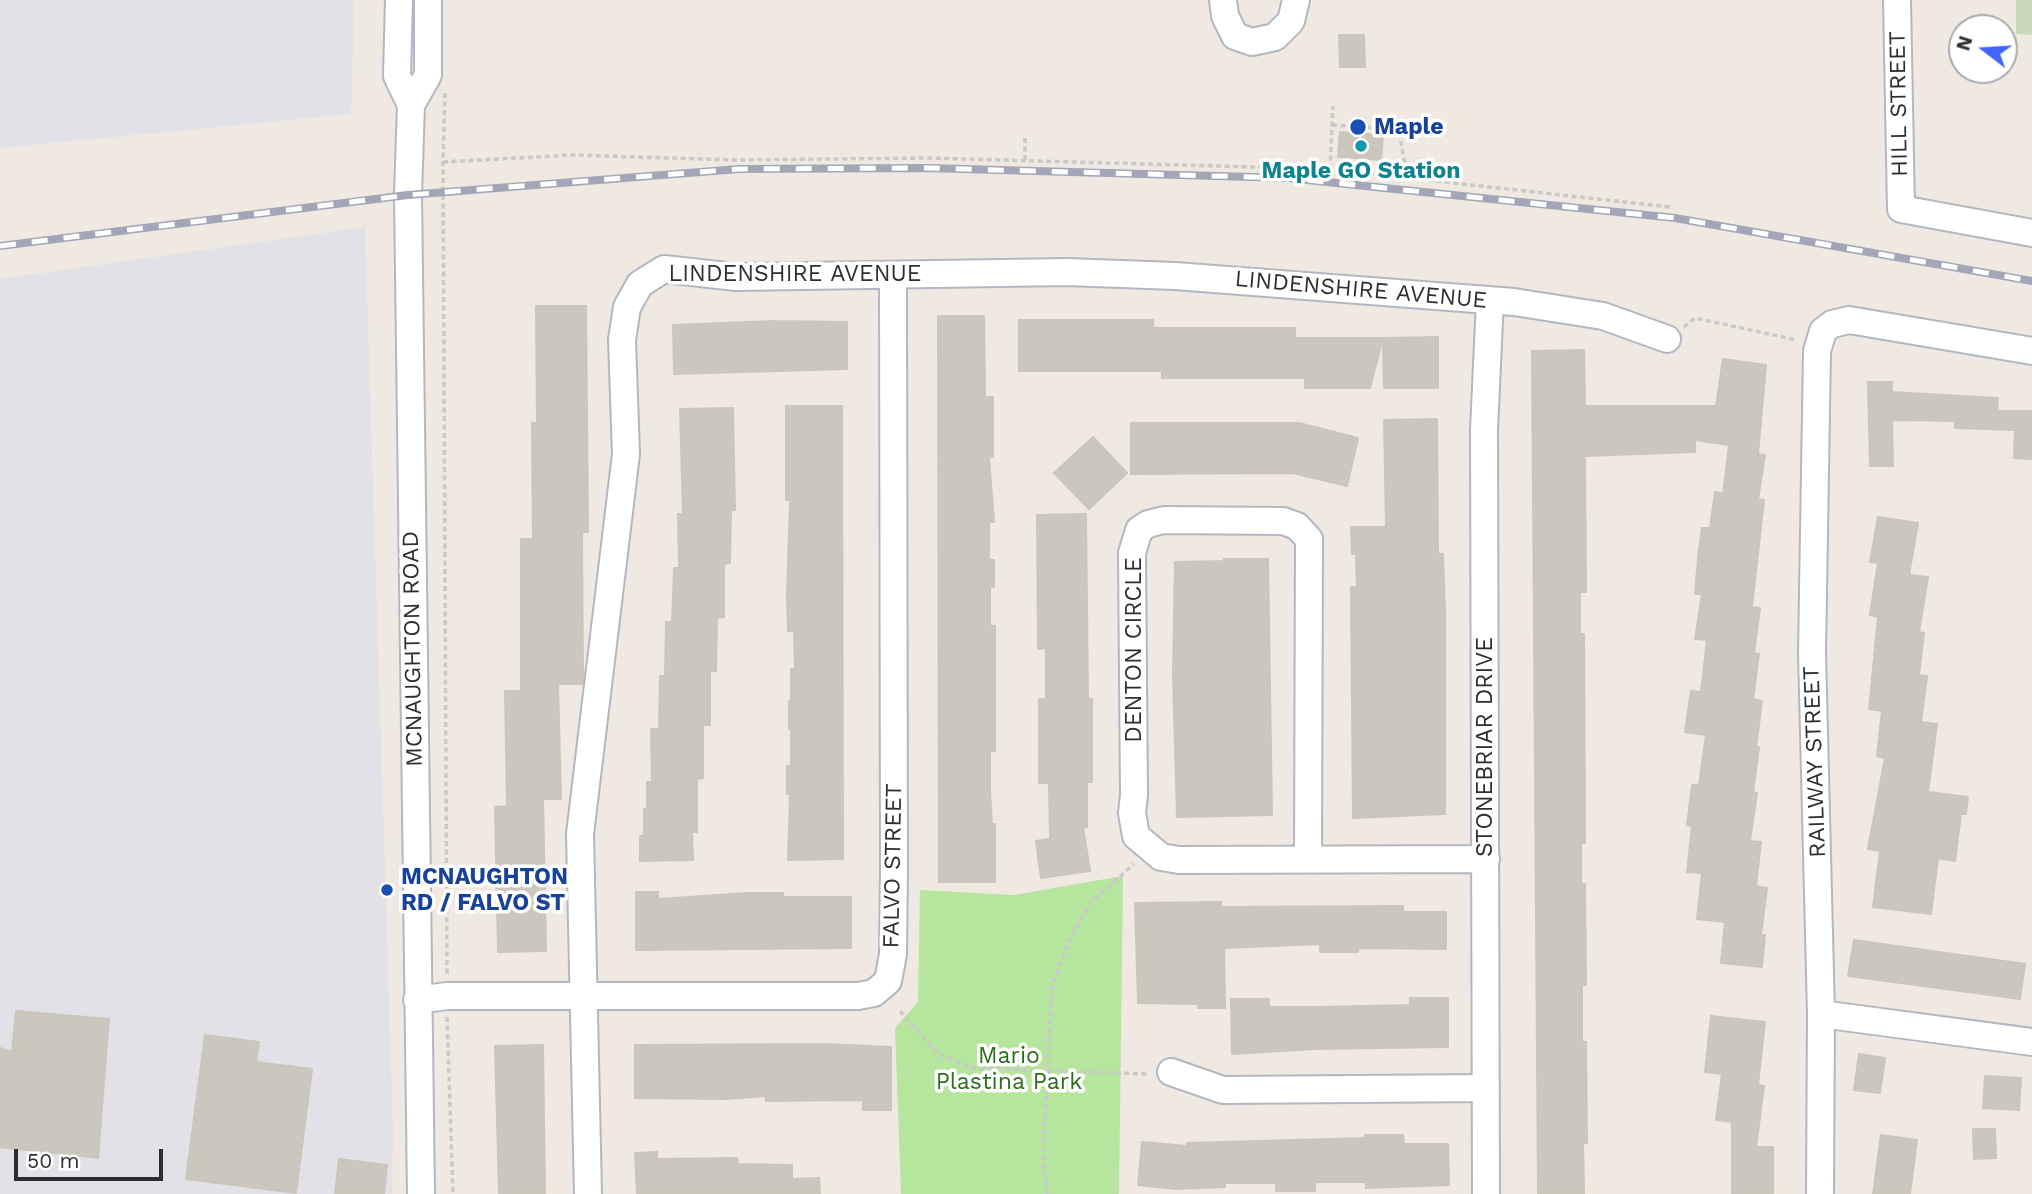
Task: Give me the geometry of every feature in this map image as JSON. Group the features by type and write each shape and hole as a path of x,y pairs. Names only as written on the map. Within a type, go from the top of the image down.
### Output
{"street":[{"name":"MCNAUGHTON ROAD","path":"399,0 397,76 411,105"},
{"name":"MCNAUGHTON ROAD","path":"421,1194 408,195 411,105 428,75 428,0"},
{"path":"1223,0 1225,16 1235,36 1252,42 1275,37 1291,21 1296,0"},
{"name":"HILL STREET","path":"1897,0 1901,209 2032,233"},
{"name":"LINDENSHIRE AVENUE","path":"584,998 580,834 626,454 622,340 626,307 640,284 664,270 736,277 1066,272 1175,276 1490,300 1603,316 1667,339"},
{"name":"FALVO STREET","path":"417,1000 447,996 858,996 874,993 888,981 893,954 894,871 893,276"},
{"name":"STONEBRIAR DRIVE","path":"1486,1194 1484,430 1490,300"},
{"path":"1822,337 1832,324 1849,320 2032,351"},
{"name":"RAILWAY STREET","path":"1820,1194 1821,1014 1812,653 1817,351 1822,337"},
{"name":"DENTON CIRCLE","path":"1150,847 1136,836 1132,813 1135,795 1132,553 1139,530 1147,524 1164,520 1283,521 1297,526 1308,539 1308,858"},
{"path":"1150,847 1161,857 1179,860 1486,859"},
{"path":"584,998 587,1194"},
{"path":"1821,1014 2032,1042"},
{"path":"1171,1072 1223,1090 1486,1088"}],"path":[{"path":"445,91 443,162 447,996 453,1194"},
{"path":"1330,169 1333,106"},
{"path":"1332,125 1395,130 1400,137 1404,160 1413,178"},
{"path":"1025,138 1025,160"},
{"path":"443,162 573,155 736,160 929,158 1330,169 1670,207"},
{"path":"1667,339 1695,318 1822,337"},
{"path":"1047,1194 1043,1155 1052,986 1070,939 1090,903 1150,847"},
{"path":"900,1011 938,1054 973,1068 1134,1074 1171,1072"}],"shaded area":[{"path":"0,0 354,0 351,114 0,148"},
{"path":"365,227 393,1129 392,1194 0,1194 0,279"}],"green space":[{"path":"2016,0 2032,0 2032,35 2018,34"},
{"name":"Mario Plastina Park","path":"1123,876 1119,1194 901,1194 895,1028 918,1002 920,890 1014,895"}],"building":[{"path":"1339,35 1364,35 1365,67 1340,67"},
{"name":"Maple GO Station","path":"1340,132 1383,135 1381,160 1338,157"},
{"path":"536,306 586,306 588,532 582,532 583,681 582,684 558,684 561,799 543,799 546,951 498,952 495,807 507,806 505,691 521,691 521,539 533,539 532,423 537,423"},
{"path":"938,316 984,316 985,397 993,397 993,457 989,457 994,522 989,522 989,560 994,560 994,587 990,587 990,626 995,626 995,751 990,751 990,791 992,824 995,824 995,882 939,882"},
{"path":"1019,320 1153,320 1153,328 1295,328 1295,338 1383,338 1370,388 1305,388 1305,378 1162,378 1162,371 1019,371"},
{"path":"773,321 847,322 847,369 674,374 673,325"},
{"path":"1438,337 1438,388 1384,388 1383,338"},
{"path":"1584,350 1585,406 1716,406 1723,359 1766,365 1758,454 1765,455 1758,499 1764,500 1752,607 1760,608 1754,653 1759,654 1753,699 1762,701 1753,792 1757,793 1750,841 1761,842 1756,886 1767,888 1761,935 1765,935 1762,967 1721,963 1725,922 1697,919 1702,873 1687,872 1692,826 1687,825 1692,785 1699,785 1706,735 1685,732 1691,691 1701,692 1707,640 1695,639 1702,594 1695,594 1698,558 1702,528 1710,528 1715,492 1723,494 1729,445 1695,440 1695,452 1585,456 1586,592 1580,592 1580,634 1584,634 1585,843 1581,843 1581,884 1585,884 1586,985 1582,985 1582,1042 1586,1042 1587,1143 1583,1143 1584,1194 1538,1194 1532,351"},
{"path":"1868,382 1892,382 1892,392 1998,398 1997,411 2032,411 2032,459 2014,458 2015,430 1955,428 1955,421 1892,420 1893,466 1870,466"},
{"path":"786,406 842,406 843,859 788,860 790,794 787,794 787,766 791,766 789,701 791,669 795,669 794,631 788,631 790,500 786,500"},
{"path":"733,408 735,510 731,510 730,563 724,564 724,617 717,618 716,671 710,671 710,725 703,725 703,778 697,779 697,832 692,832 693,860 640,861 640,836 644,836 644,809 647,809 647,782 652,782 651,729 659,729 660,676 665,676 666,622 672,622 674,568 679,568 678,514 683,514 680,409"},
{"path":"1437,419 1438,554 1443,554 1445,613 1445,814 1353,818 1351,587 1357,587 1356,554 1352,554 1351,527 1386,527 1384,420"},
{"path":"1131,423 1299,423 1358,438 1347,486 1293,473 1131,474"},
{"path":"1093,437 1127,473 1089,509 1054,473"},
{"path":"1086,514 1088,699 1092,699 1092,782 1087,782 1087,827 1083,827 1090,871 1041,878 1036,841 1050,839 1049,783 1039,783 1039,699 1046,699 1046,648 1038,649 1037,515"},
{"path":"1878,517 1918,523 1909,575 1928,577 1919,632 1924,633 1919,675 1927,676 1921,722 1937,724 1928,792 1968,797 1966,814 1961,814 1955,861 1938,858 1931,914 1873,907 1880,851 1868,849 1885,758 1877,756 1882,711 1869,709 1878,617 1870,615 1878,563 1870,562"},
{"path":"1268,559 1272,815 1177,817 1173,676 1175,562"},
{"path":"636,892 658,892 658,899 747,893 783,893 783,897 851,897 851,948 636,950"},
{"path":"1221,902 1221,907 1403,906 1403,912 1446,912 1446,949 1358,948 1358,952 1320,952 1320,944 1224,948 1225,1008 1198,1008 1198,1004 1138,1003 1135,903"},
{"path":"1854,940 2025,964 2020,999 1848,976"},
{"path":"1410,998 1448,998 1448,1047 1314,1049 1232,1054 1231,999 1269,999 1269,1007 1319,1007 1410,1005"},
{"path":"16,1011 109,1019 98,1158 0,1147 0,1048 12,1052"},
{"path":"1711,1016 1765,1022 1758,1085 1764,1086 1756,1147 1773,1147 1773,1194 1732,1194 1732,1122 1716,1120 1722,1074 1705,1072"},
{"path":"205,1035 259,1042 256,1062 312,1069 296,1193 186,1179"},
{"path":"825,1044 891,1047 891,1110 863,1110 863,1100 766,1101 766,1096 727,1099 635,1098 635,1045"},
{"path":"543,1045 545,1194 499,1194 495,1046"},
{"path":"1859,1054 1885,1058 1880,1093 1854,1090"},
{"path":"1985,1076 2021,1078 2019,1110 1983,1108"},
{"path":"1973,1129 1995,1129 1996,1158 1974,1159"},
{"path":"1365,1135 1403,1135 1404,1144 1448,1144 1449,1185 1366,1188 1366,1182 1315,1182 1315,1191 1276,1191 1276,1183 1225,1183 1225,1187 1176,1189 1138,1185 1142,1142 1187,1146 1187,1143 1365,1138"},
{"path":"1881,1135 1917,1140 1910,1194 1873,1194"},
{"path":"657,1152 657,1159 737,1158 738,1164 792,1165 792,1179 819,1178 820,1194 637,1194 635,1153"},
{"path":"339,1159 387,1165 384,1194 335,1194"}],"railway":[{"path":"0,246 408,195 739,169 927,168 1288,178 1675,218 2032,281"}],"place":[{"name":"Maple","path":"1358,127"},
{"name":"Maple GO Station","path":"1361,146"},
{"name":"MCNAUGHTON RD / FALVO ST","path":"387,890"}]}
